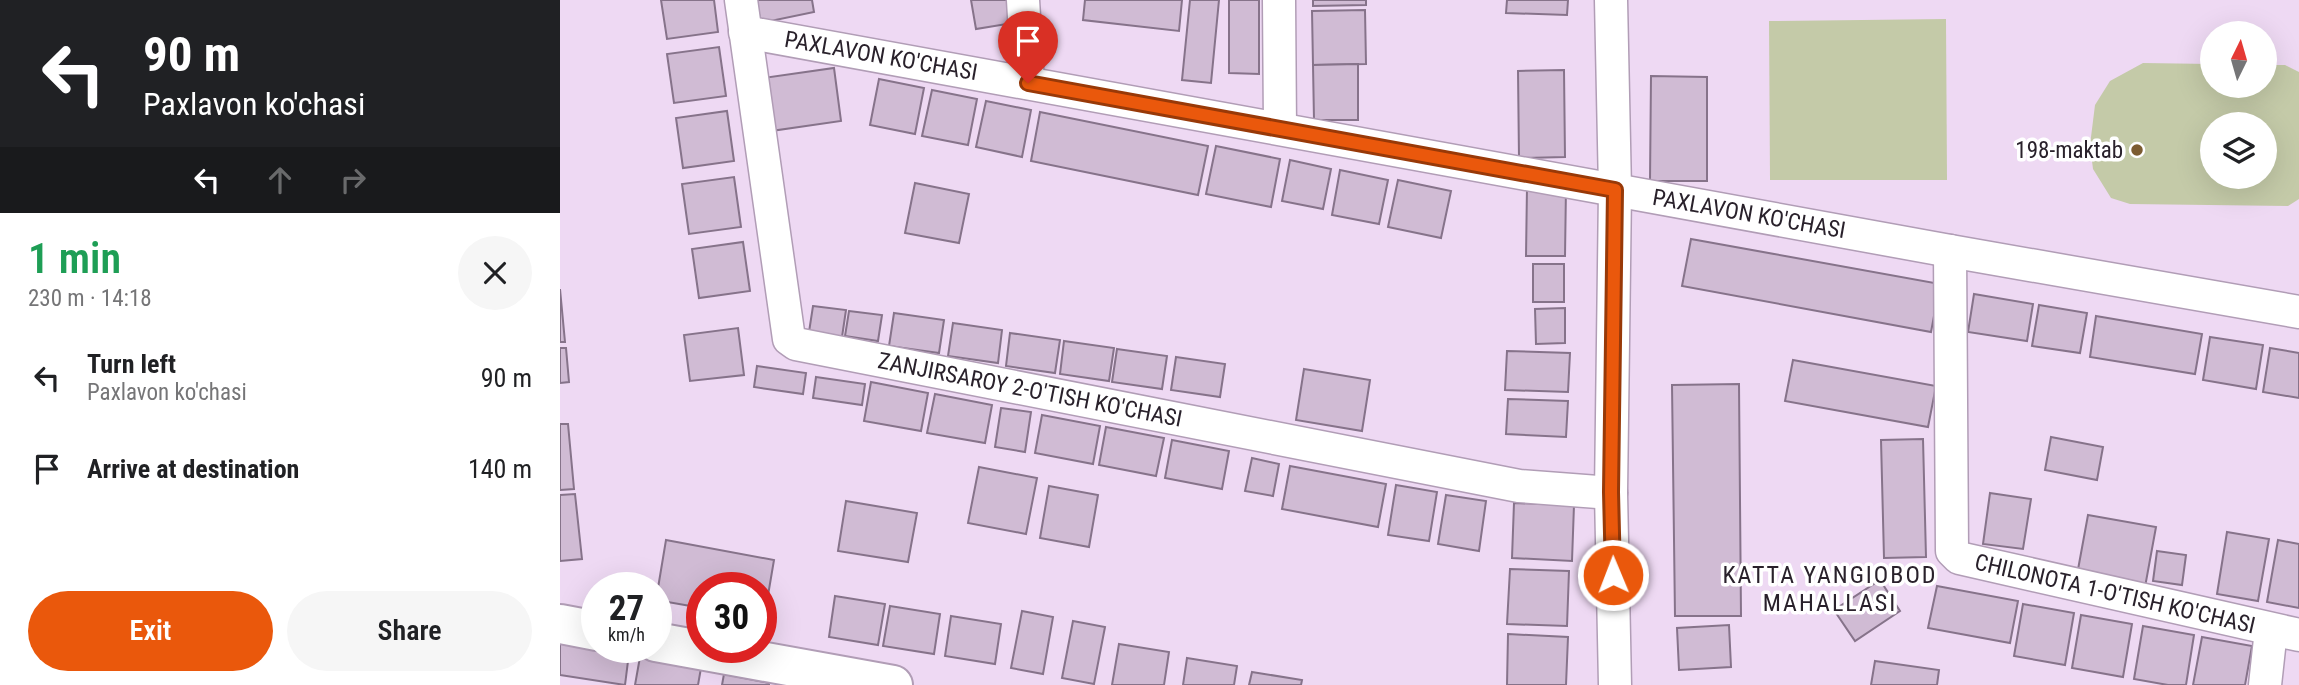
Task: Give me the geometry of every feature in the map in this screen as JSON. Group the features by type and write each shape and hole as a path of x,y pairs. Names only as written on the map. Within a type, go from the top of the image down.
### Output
{"street":[{"name":"ZANJIRSAROY 2-O'TISH KO'CHASI","path":"740,0 789,339 796,344 1519,486 1611,492"},
{"path":"1023,0 1028,83"},
{"path":"1279,0 1280,128"},
{"path":"1611,0 1615,190 1611,492 1615,685"},
{"name":"PAXLAVON KO'CHASI","path":"745,32 2299,312"},
{"name":"CHILONOTA 1-O'TISH KO'CHASI","path":"1950,251 1952,551 1959,558 2285,632 2265,685"},
{"path":"560,624 581,628"},
{"path":"672,645 893,685"}],"green space":[{"path":"1946,19 1947,180 1770,180 1769,21"},
{"path":"2143,63 2200,64 2200,98 2277,98 2277,65 2285,65 2299,72 2299,199 2288,206 2130,204 2111,198 2093,169 2090,145 2095,105 2110,81"}],"building":[{"path":"661,0 714,0 718,32 667,39"},
{"path":"756,0 812,0 814,12 761,23"},
{"path":"971,0 1009,0 1013,23 976,29"},
{"path":"1085,0 1182,0 1179,31 1083,20"},
{"path":"1190,0 1219,0 1211,83 1182,80"},
{"path":"1229,0 1259,0 1259,74 1229,73"},
{"path":"1313,0 1366,0 1366,5 1313,6"},
{"path":"1507,0 1568,0 1567,15 1506,13"},
{"path":"1365,10 1366,64 1313,65 1312,11"},
{"path":"719,47 726,96 674,103 667,54"},
{"path":"1358,64 1358,120 1314,120 1313,65"},
{"path":"834,68 841,121 771,131 763,78"},
{"path":"1564,70 1565,157 1519,158 1518,71"},
{"path":"1651,76 1707,77 1707,181 1650,181"},
{"path":"879,79 924,88 915,134 870,125"},
{"path":"932,90 977,99 968,145 922,136"},
{"path":"986,101 1031,110 1022,157 976,147"},
{"path":"727,111 734,161 683,168 676,118"},
{"path":"1040,112 1208,146 1198,195 1031,161"},
{"path":"1216,146 1280,159 1271,207 1206,194"},
{"path":"1290,160 1331,169 1323,209 1282,201"},
{"path":"1340,170 1388,180 1379,224 1332,215"},
{"path":"734,177 741,227 689,234 682,184"},
{"path":"1398,180 1451,191 1441,238 1388,227"},
{"path":"915,183 969,194 959,243 905,233"},
{"path":"1527,187 1566,187 1565,256 1526,256"},
{"path":"1691,239 1940,284 1931,332 1682,286"},
{"path":"743,242 750,291 699,298 692,249"},
{"path":"1533,264 1564,264 1564,302 1533,302"},
{"path":"560,289 565,342 560,342"},
{"path":"1974,294 2033,304 2027,341 1968,332"},
{"path":"2039,305 2087,313 2080,353 2032,346"},
{"path":"813,306 846,310 842,337 809,332"},
{"path":"1565,308 1565,343 1536,344 1535,309"},
{"path":"849,311 882,315 878,341 845,336"},
{"path":"894,313 944,320 939,353 889,346"},
{"path":"2096,316 2202,334 2195,374 2090,357"},
{"path":"953,323 1002,330 998,363 948,356"},
{"path":"738,328 744,375 690,381 684,335"},
{"path":"1010,333 1060,340 1055,373 1006,366"},
{"path":"2210,337 2263,345 2256,389 2203,380"},
{"path":"1064,341 1114,348 1109,381 1060,374"},
{"path":"560,348 566,348 569,382 560,383"},
{"path":"2270,348 2299,353 2299,398 2263,392"},
{"path":"1117,349 1167,356 1162,389 1112,382"},
{"path":"1507,351 1570,353 1568,392 1505,390"},
{"path":"1176,357 1225,364 1220,397 1171,390"},
{"path":"1793,360 1936,386 1928,427 1785,401"},
{"path":"757,366 806,373 803,394 754,387"},
{"path":"1304,369 1370,380 1362,431 1296,420"},
{"path":"816,377 865,384 862,405 813,398"},
{"path":"871,382 928,393 921,431 864,421"},
{"path":"1739,384 1741,616 1675,616 1672,385"},
{"path":"935,394 992,405 985,443 927,433"},
{"path":"1508,399 1568,401 1566,437 1506,434"},
{"path":"1001,408 1031,412 1025,452 995,447"},
{"path":"1042,415 1100,426 1093,464 1035,453"},
{"path":"560,424 568,424 574,489 560,490"},
{"path":"1106,427 1164,438 1156,476 1099,465"},
{"path":"2051,437 2103,447 2097,480 2045,470"},
{"path":"1923,439 1926,557 1884,558 1881,440"},
{"path":"1172,440 1229,451 1222,489 1165,478"},
{"path":"1252,458 1279,464 1273,496 1245,491"},
{"path":"1290,466 1386,484 1378,527 1282,509"},
{"path":"979,467 1037,478 1026,534 968,523"},
{"path":"1396,485 1437,492 1429,541 1388,535"},
{"path":"1049,486 1098,495 1089,547 1040,538"},
{"path":"1990,493 2031,499 2023,549 1983,544"},
{"path":"575,494 582,559 560,561 560,495"},
{"path":"1446,495 1486,501 1479,551 1438,544"},
{"path":"846,501 917,513 908,562 838,551"},
{"path":"1514,503 1574,505 1572,561 1512,558"},
{"path":"2088,515 2156,527 2145,587 2077,575"},
{"path":"2227,532 2269,539 2258,601 2217,594"},
{"path":"666,540 774,560 772,572 686,572 686,605 672,603 672,572 661,572"},
{"path":"2278,540 2299,544 2299,608 2267,602"},
{"path":"2157,551 2186,555 2182,585 2153,581"},
{"path":"1510,569 1569,571 1567,626 1507,624"},
{"path":"1880,580 1900,611 1855,641 1834,610"},
{"path":"1937,586 2018,601 2010,643 1928,628"},
{"path":"835,596 885,604 878,645 829,637"},
{"path":"2023,604 2074,613 2065,665 2014,656"},
{"path":"890,606 940,614 934,654 883,646"},
{"path":"1022,611 1053,617 1043,674 1011,668"},
{"path":"2081,615 2132,624 2123,677 2072,668"},
{"path":"951,616 1001,624 995,664 945,656"},
{"path":"1073,621 1105,627 1094,684 1062,678"},
{"path":"1729,625 1731,667 1679,670 1677,628"},
{"path":"2143,626 2194,635 2186,685 2134,679"},
{"path":"1508,634 1568,637 1566,685 1507,685"},
{"path":"2202,637 2252,646 2245,685 2193,685"},
{"path":"560,643 581,646 581,663 628,663 625,685 560,675"},
{"path":"1119,644 1169,652 1164,685 1112,685"},
{"path":"1187,658 1237,666 1234,685 1183,685"},
{"path":"1875,661 1939,670 1937,685 1871,685"},
{"path":"639,663 672,663 701,668 698,685 635,685"},
{"path":"1252,672 1302,680 1301,685 1249,685"},
{"path":"724,674 769,683 769,685 722,685"}],"place":[{"name":"198-maktab","path":"2137,150"}],"district":[{"name":"KATTA YANGIOBOD MAHALLASI","path":"1830,589"}],"route":[{"path":"1028,83 1615,190 1611,492 1613,575"}]}
